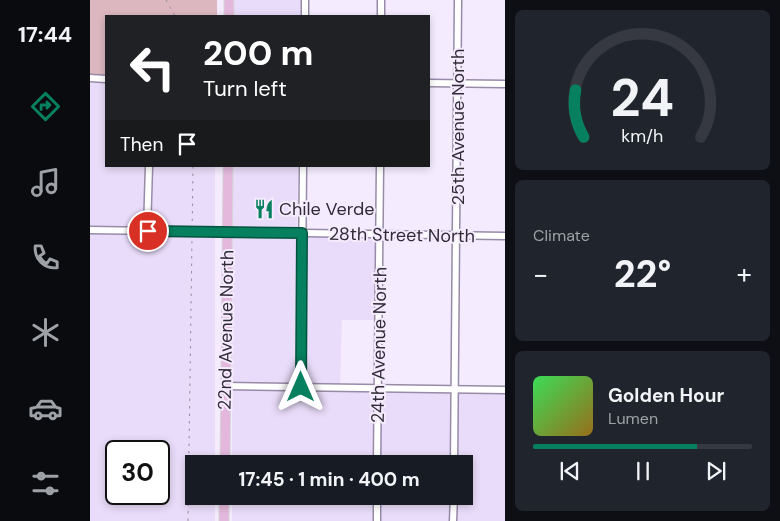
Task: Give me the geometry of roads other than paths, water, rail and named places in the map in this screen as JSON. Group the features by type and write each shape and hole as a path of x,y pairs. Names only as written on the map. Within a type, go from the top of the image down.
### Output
{"main road":[{"path":"229,0 229,15"},
{"name":"22nd Avenue North","path":"224,455 228,167"},
{"path":"224,505 224,521"}],"street":[{"path":"305,0 305,15"},
{"path":"381,0 381,15"},
{"name":"25th Avenue North","path":"454,455 458,0"},
{"path":"90,78 105,78"},
{"path":"430,83 505,84"},
{"path":"148,231 149,167"},
{"path":"301,387 303,167"},
{"name":"24th Avenue North","path":"377,455 380,167"},
{"name":"28th Street North","path":"90,230 505,236"},
{"path":"226,386 505,390"},
{"path":"377,505 377,521"},
{"path":"453,521 454,505"}],"railway":[{"path":"166,0 174,15"},
{"path":"188,521 193,167"}],"place":[{"name":"Chile Verde","path":"264,209"}]}
